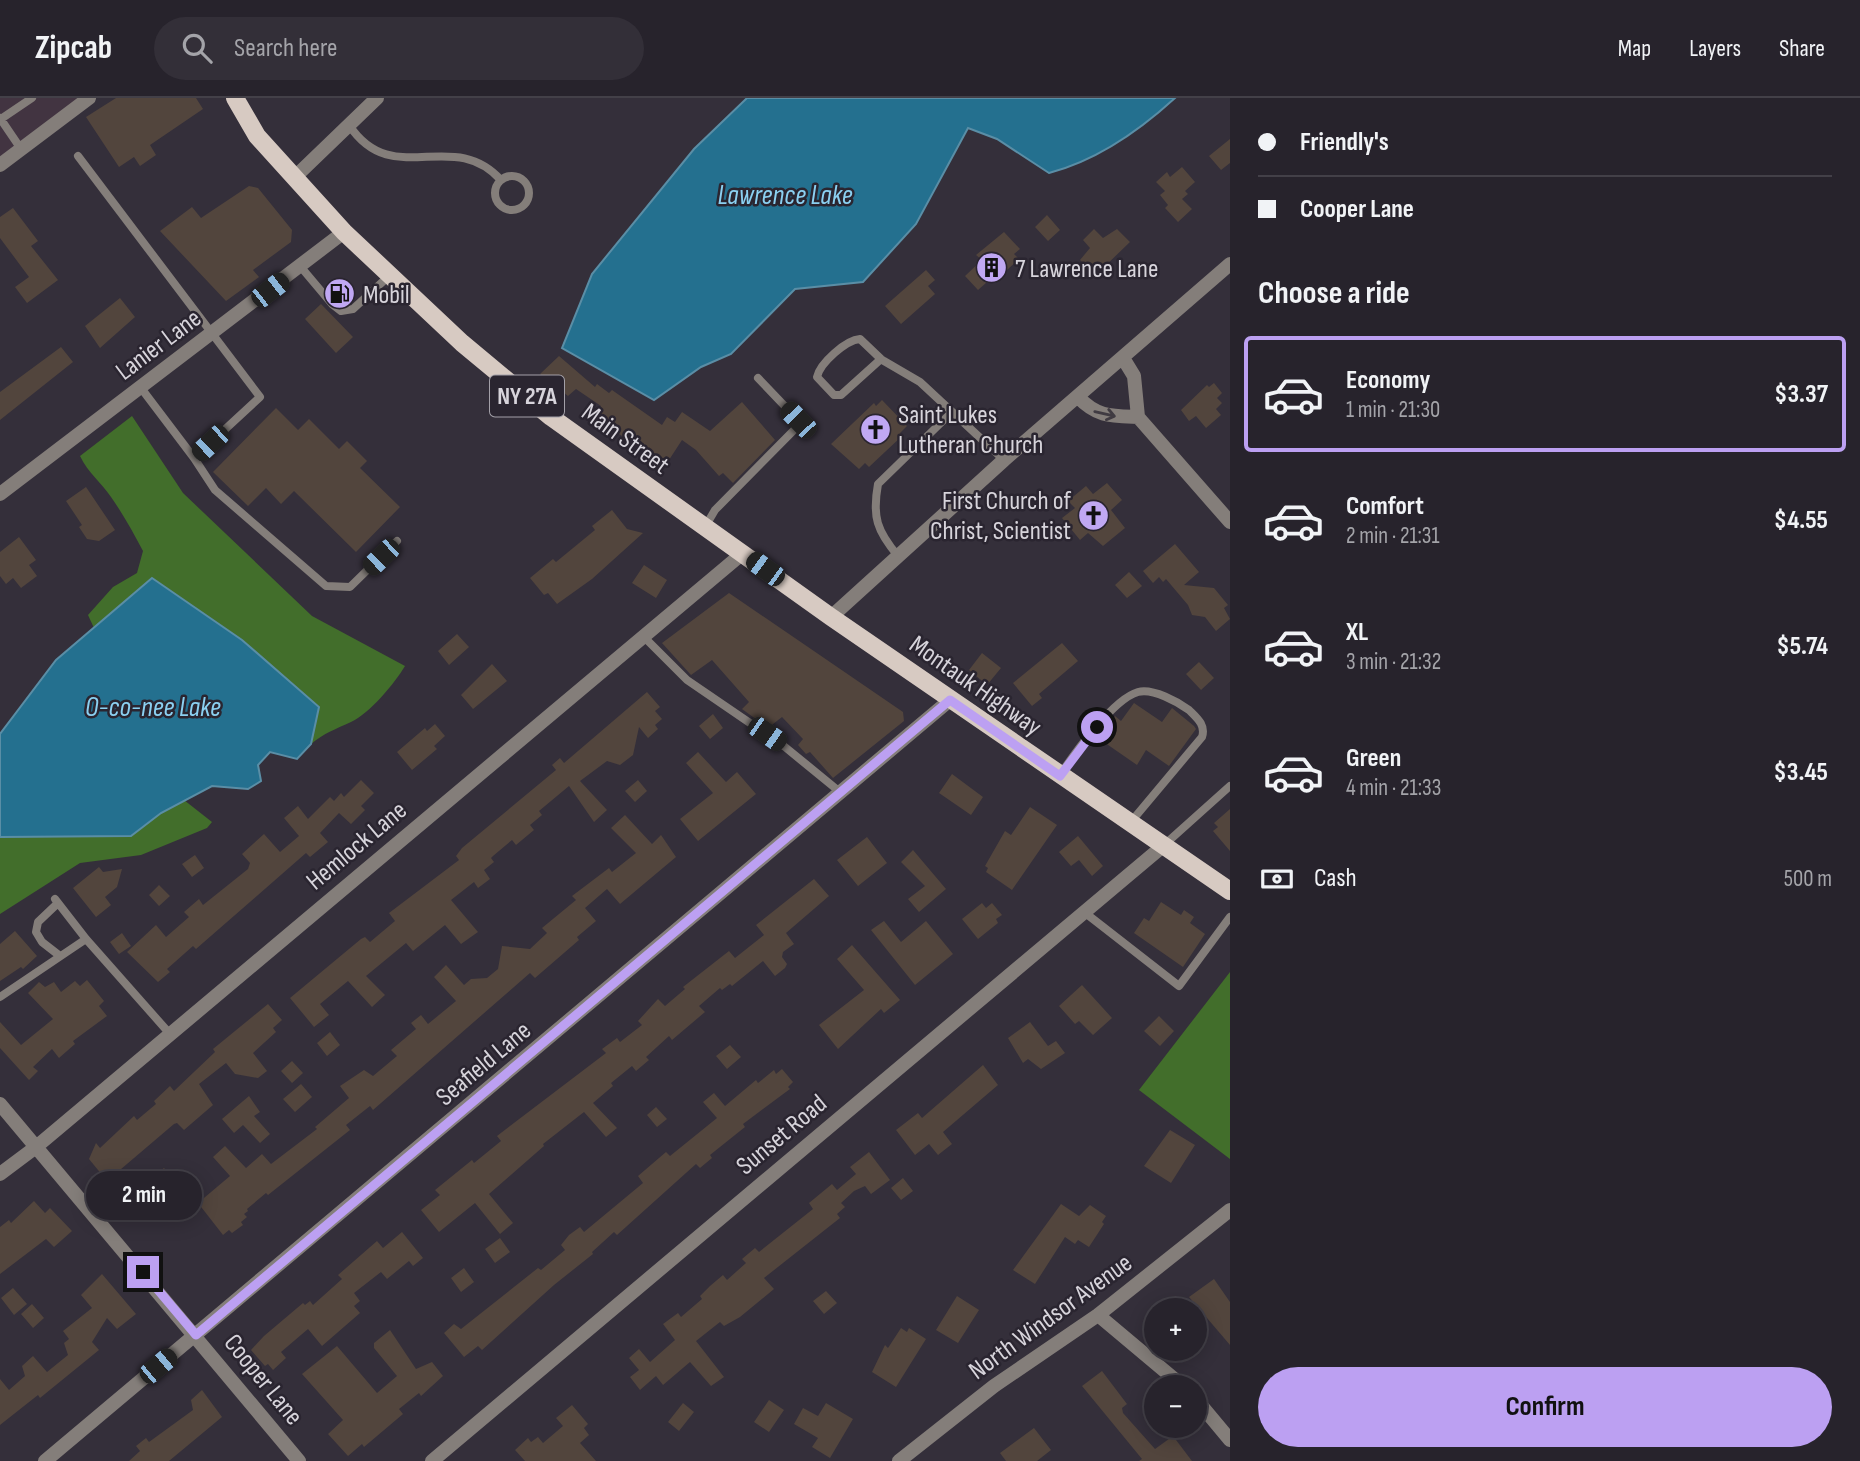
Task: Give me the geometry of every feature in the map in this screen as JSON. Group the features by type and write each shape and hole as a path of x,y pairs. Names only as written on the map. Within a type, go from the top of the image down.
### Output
{"main road":[{"name":"Main Street","path":"235,98 257,136 344,232 463,343 551,417 831,617"},
{"name":"Montauk Highway","path":"831,617 1163,846 1227,884"}],"street":[{"path":"0,165 89,98"},
{"path":"296,176 377,98"},
{"name":"Lanier Lane","path":"0,494 344,232"},
{"path":"831,617 1004,460 1230,264"},
{"path":"1123,358 1134,376 1138,417 1230,522"},
{"path":"1078,397 1091,410 1112,416 1138,417"},
{"name":"Hemlock Lane","path":"0,1174 36,1147 743,553"},
{"name":"Seafield Lane","path":"45,1461 950,700"},
{"name":"Sunset Road","path":"432,1461 1082,911 1163,846"},
{"name":"Cooper Lane","path":"0,1104 299,1461"},
{"name":"North Windsor Avenue","path":"900,1461 994,1386 1098,1315 1230,1210"},
{"path":"1098,1315 1170,1375"},
{"path":"1207,1412 1230,1440"}],"lane":[{"path":"21,149 0,119 32,98"},
{"path":"349,125 359,141 385,156 469,158 501,180"},
{"path":"78,156 260,397 194,458"},
{"path":"514,176 524,180 529,195 525,204 513,210 500,205 495,190 501,180 514,176"},
{"path":"300,266 341,311 353,309 390,275"},
{"path":"881,359 841,395 834,396 817,377 818,370 851,340 860,339 881,359 920,382 1004,460"},
{"path":"705,527 715,510 735,488 798,426 798,420 758,378"},
{"path":"141,388 215,490 326,586 350,587 397,541"},
{"path":"898,556 880,536 876,520 878,484 952,412"},
{"path":"643,636 687,680 785,747 840,792"},
{"path":"1060,776 1084,740 1132,696 1142,691 1176,701 1200,721 1204,731 1202,737 1130,823"},
{"path":"1163,846 1230,786"},
{"path":"60,956 42,942 36,932 38,922 57,901 86,939 170,1034"},
{"path":"1082,911 1179,986 1230,917"},
{"path":"0,997 86,939"}],"shaded area":[{"path":"0,98 90,98 0,165"}],"green space":[{"path":"132,416 183,493 312,616 405,666 366,712 311,744 318,707 152,579 94,628 88,615 113,587 137,573 143,551 115,503 80,456"},
{"path":"184,800 212,822 207,828 141,855 80,863 0,914 0,837 131,836 161,813"},
{"path":"1230,972 1230,1159 1139,1090"}],"water":[{"name":"Lawrence Lake","path":"747,98 1175,98 1147,122 1116,143 1083,161 1049,173 997,139 968,128 916,224 863,282 795,289 731,354 701,367 654,400 562,348 592,274 694,149"},
{"name":"O-co-nee Lake","path":"152,578 242,640 319,707 311,744 297,759 270,752 258,765 261,781 248,789 212,786 161,813 131,836 0,837 0,734 56,660"}],"building":[{"path":"116,98 196,98 203,109 150,145 156,155 140,166 134,157 119,167 86,117"},
{"path":"1230,139 1230,163 1221,170 1209,156"},
{"path":"1182,167 1195,182 1185,191 1188,194 1182,199 1192,209 1178,222 1165,208 1168,205 1160,195 1165,191 1156,182 1167,172 1170,177"},
{"path":"249,186 258,188 292,230 291,242 253,270 259,277 226,301 160,231 192,207 201,218"},
{"path":"13,208 38,241 31,246 58,280 27,303 15,287 29,277 0,238 0,217"},
{"path":"1047,215 1060,230 1048,241 1035,227"},
{"path":"1094,229 1103,238 1117,229 1130,242 1100,271 1096,267 1092,272 1080,260 1090,248 1083,240"},
{"name":"7 Lawrence Lane","path":"1004,232 1020,249 1014,254 1019,259 998,278 995,275 978,290 965,276 982,260 976,255"},
{"path":"926,270 935,280 928,286 935,294 901,324 885,306"},
{"path":"120,298 135,317 100,348 85,326"},
{"path":"321,304 353,337 336,353 305,319"},
{"path":"61,347 73,362 0,420 0,392"},
{"path":"559,356 595,387 597,384 609,393 612,390 662,425 667,417 675,422 682,412 710,431 742,402 775,440 733,483 723,473 719,476 696,450 682,440 667,463 630,434 627,439 593,418 601,406 576,389 568,396 540,374"},
{"path":"1214,383 1222,393 1217,398 1222,403 1216,409 1221,415 1206,428 1196,416 1189,421 1181,410 1207,385 1209,387"},
{"name":"Saint Lukes Lutheran Church","path":"882,400 907,426 900,433 902,436 869,467 865,463 859,469 831,444 874,403 876,406"},
{"path":"276,408 298,430 309,419 339,449 347,441 367,461 360,468 400,507 356,552 294,491 281,504 266,488 248,506 213,472"},
{"path":"1107,483 1122,500 1111,510 1125,528 1103,546 1088,533 1080,540 1062,518 1075,508 1068,501 1086,486 1093,494"},
{"path":"86,487 115,530 99,541 87,539 79,527 82,525 66,501"},
{"path":"612,510 627,529 643,533 592,579 557,604 548,593 544,595 530,578 553,559 556,562 595,530 592,526"},
{"path":"19,537 36,560 29,565 37,576 21,588 13,578 6,584 0,576 0,552"},
{"path":"1175,544 1199,572 1184,585 1214,588 1228,605 1224,608 1230,619 1216,631 1205,617 1192,615 1188,605 1166,579 1163,582 1159,577 1153,583 1143,571"},
{"path":"644,565 667,580 656,598 632,583"},
{"path":"1129,572 1142,586 1127,598 1115,585"},
{"path":"729,593 903,712 904,721 833,778 810,752 806,754 798,745 803,739 782,717 768,728 742,709 749,702 712,660 691,675 662,643"},
{"path":"457,634 469,647 449,665 438,651"},
{"path":"1062,643 1078,661 1039,694 1042,698 1032,706 1013,683"},
{"path":"982,653 1001,668 987,685 969,670"},
{"path":"1199,662 1214,678 1201,690 1186,674"},
{"path":"492,664 507,681 473,709 461,695"},
{"path":"647,692 660,707 655,711 662,719 655,725 658,729 648,738 639,727 633,755 620,765 607,761 580,781 607,810 594,822 569,786 539,811 542,815 530,825 534,830 516,845 512,840 491,858 494,862 484,870 490,879 478,888 474,882 451,900 478,932 461,944 445,925 413,951 406,943 366,976 385,995 372,1007 348,981 320,1004 329,1015 314,1027 290,998 361,939 365,937 370,942 395,921 389,913 459,860 456,856 462,848 556,770 552,765 560,758 564,763"},
{"path":"1134,703 1162,722 1172,708 1196,729 1169,766 1146,750 1137,765 1098,738 1115,716 1121,721"},
{"path":"713,714 723,728 710,739 699,726"},
{"path":"435,724 445,736 434,746 437,749 412,770 397,752 425,728 427,731"},
{"path":"698,752 726,782 737,772 756,794 698,841 680,819 713,793 686,763"},
{"path":"952,774 983,797 971,815 939,793"},
{"path":"361,780 374,793 361,806 365,810 351,824 339,813 320,833 328,842 310,857 306,853 196,949 193,946 167,969 170,972 158,982 127,952 156,925 166,937 189,917 184,912 199,899 203,905 248,869 250,863 242,854 264,834 280,852 299,836 284,818 298,806 308,819 330,797 334,801 341,793 344,797"},
{"path":"638,780 647,791 635,802 625,791"},
{"path":"1030,807 1057,825 1012,890 986,872 988,868 985,866 1005,831 1011,835"},
{"path":"1230,809 1230,851 1213,831 1218,827 1214,823"},
{"path":"625,815 652,844 661,835 676,857 620,904 607,889 585,908 596,921 577,937 579,940 535,978 530,973 373,1110 370,1106 346,1125 350,1130 247,1209 244,1214 247,1217 241,1222 243,1225 232,1233 229,1230 223,1235 198,1203 230,1176 213,1157 225,1146 246,1168 262,1154 271,1164 317,1129 315,1127 349,1098 340,1086 364,1070 373,1076 397,1056 391,1050 416,1029 411,1023 421,1015 428,1024 456,1001 434,977 446,965 464,985 471,979 487,978 498,969 502,946 530,949 547,933 542,928 576,900 572,896 609,868 612,872 636,853 611,828"},
{"path":"1078,836 1103,866 1092,876 1079,860 1071,866 1059,852"},
{"path":"867,837 887,863 858,886 837,860"},
{"path":"913,850 946,889 919,912 908,899 925,886 901,862"},
{"path":"195,855 204,868 192,877 182,864"},
{"path":"99,867 103,872 122,869 117,887 105,897 111,905 96,917 73,888"},
{"path":"814,879 829,896 786,933 794,944 783,952 782,957 787,964 785,968 775,976 763,961 732,986 730,984 722,990 720,988 699,1006 705,1012 672,1040 669,1036 646,1057 649,1060 636,1071 632,1066 611,1083 613,1086 593,1103 617,1128 606,1137 584,1112 543,1144 544,1146 489,1194 513,1223 500,1234 475,1203 439,1232 421,1210 440,1195 435,1190 501,1141 497,1136 606,1053 602,1049 617,1038 620,1042 642,1025 638,1021 658,999 665,1006 685,989 683,987 729,951 735,958 764,935 756,925"},
{"path":"159,885 170,896 159,906 149,895"},
{"path":"1161,902 1181,915 1184,910 1194,917 1190,923 1205,934 1183,967 1134,933 1144,918 1149,921"},
{"path":"982,903 986,908 992,903 1002,915 996,919 998,923 978,939 962,919"},
{"path":"884,921 901,942 926,921 953,954 915,985 871,930"},
{"path":"15,931 37,956 23,969 21,967 0,981 0,944"},
{"path":"122,933 131,946 119,954 110,942"},
{"path":"852,945 900,1000 884,1013 881,1009 838,1049 819,1025 864,990 837,959"},
{"path":"87,980 104,1001 99,1006 107,1016 73,1041 75,1044 59,1058 52,1049 33,1067 38,1071 29,1080 0,1048 0,1022 21,1045 53,1019 28,993 39,982 45,987 54,982 61,992 75,981 80,986"},
{"path":"1082,985 1112,1018 1093,1035 1079,1021 1075,1024 1059,1006"},
{"path":"268,1004 282,1020 273,1028 276,1032 253,1053 267,1071 258,1078 235,1074 226,1063 199,1084 213,1105 184,1130 177,1123 174,1124 107,1181 89,1159 96,1143 100,1148 134,1116 137,1120 156,1104 154,1101 170,1086 174,1091 215,1052 213,1049"},
{"path":"1159,1016 1174,1031 1160,1046 1144,1031"},
{"path":"1030,1022 1048,1046 1056,1041 1065,1053 1041,1069 1028,1059 1023,1063 1008,1038"},
{"path":"330,1032 340,1045 327,1056 317,1043"},
{"path":"730,1045 741,1057 727,1069 716,1056"},
{"path":"292,1061 303,1073 292,1083 281,1071"},
{"path":"983,1065 998,1085 943,1132 952,1144 938,1155 929,1144 915,1155 896,1130 918,1113 922,1118"},
{"path":"782,1069 793,1082 788,1087 790,1089 743,1124 745,1127 710,1155 712,1158 700,1168 696,1164 617,1235 614,1232 592,1252 593,1254 482,1350 478,1346 464,1357 444,1333 454,1324 461,1329 538,1268 541,1270 565,1250 561,1245 569,1235 580,1227 584,1232 643,1183 638,1176 666,1152 670,1156 717,1118 703,1102 714,1093 725,1106 756,1080 758,1083 774,1070 776,1074"},
{"path":"301,1084 312,1097 295,1112 283,1099"},
{"path":"249,1096 260,1112 254,1116 270,1134 260,1143 243,1125 234,1133 222,1119"},
{"path":"656,1107 667,1119 657,1127 647,1115"},
{"path":"1170,1130 1195,1145 1171,1183 1144,1166"},
{"path":"869,1152 890,1180 871,1194 865,1186 854,1191 841,1203 845,1207 837,1214 840,1218 764,1278 774,1289 740,1317 724,1326 720,1322 696,1341 724,1377 711,1386 690,1362 663,1385 656,1376 640,1390 630,1377 639,1370 629,1358 639,1349 650,1362 675,1340 663,1324 678,1313 681,1317 702,1299 700,1296 723,1275 727,1280 746,1263 742,1259 755,1248 759,1252 813,1209 809,1203 832,1184 837,1190 856,1174 850,1167"},
{"path":"164,1168 177,1183 165,1192 153,1177"},
{"path":"189,1176 201,1190 187,1201 176,1187"},
{"path":"903,1178 913,1191 901,1200 891,1188"},
{"path":"34,1201 45,1213 50,1208 72,1231 54,1247 46,1239 0,1274 0,1227 9,1220 11,1223"},
{"path":"1061,1204 1079,1216 1090,1205 1106,1216 1102,1222 1104,1224 1089,1247 1078,1240 1075,1244 1065,1237 1035,1284 1013,1270"},
{"path":"402,1232 423,1258 413,1266 409,1261 387,1279 381,1272 354,1293 360,1301 354,1306 360,1313 322,1346 308,1329 281,1352 286,1358 273,1370 268,1364 265,1366 251,1350 303,1303 305,1305 310,1301 313,1305 342,1279 338,1275 377,1241 383,1248"},
{"path":"500,1238 510,1252 495,1263 485,1249"},
{"path":"464,1268 474,1282 461,1292 451,1278"},
{"path":"102,1274 136,1314 117,1329 107,1318 92,1342 99,1350 40,1398 38,1395 0,1425 0,1379 9,1390 25,1376 22,1366 33,1356 47,1372 68,1355 64,1343 69,1339 63,1331 92,1308 81,1295"},
{"path":"1214,1279 1230,1302 1230,1345 1207,1318 1207,1298 1189,1297"},
{"path":"13,1288 27,1304 14,1315 1,1298"},
{"path":"826,1291 837,1303 824,1314 813,1301"},
{"path":"957,1296 979,1310 958,1343 936,1330"},
{"path":"32,1304 44,1318 33,1328 21,1314"},
{"path":"901,1328 907,1332 909,1328 926,1339 896,1387 872,1372 885,1345 888,1348"},
{"path":"390,1330 416,1369 432,1362 443,1376 421,1396 419,1393 399,1409 403,1414 364,1447 362,1444 348,1456 328,1434 343,1420 302,1374 337,1346 377,1393 397,1376 374,1348 374,1343"},
{"path":"1102,1371 1127,1404 1122,1408 1123,1413 1155,1449 1170,1438 1175,1438 1192,1461 1139,1461 1142,1459 1082,1386"},
{"path":"202,1390 222,1417 169,1461 129,1461 140,1451 136,1446 146,1438 149,1442 193,1410 191,1400"},
{"path":"769,1400 784,1410 769,1432 754,1422"},
{"path":"683,1403 694,1412 679,1431 668,1422"},
{"path":"826,1403 853,1419 830,1458 812,1447 818,1438 794,1424 803,1408 818,1416"},
{"path":"572,1405 588,1424 584,1428 589,1435 580,1443 596,1461 525,1461 515,1450 528,1438 531,1442 538,1437 543,1443 563,1426 556,1418"},
{"path":"1034,1428 1051,1450 1037,1461 1006,1461 1000,1453"}],"place":[{"name":"7 Lawrence Lane","path":"992,268"},
{"name":"Mobil","path":"340,294"},
{"name":"Saint Lukes Lutheran Church","path":"875,429"},
{"name":"First Church of Christ, Scientist","path":"1094,515"}],"route":[{"path":"143,1272 196,1335 950,700 1060,776 1084,740 1097,727"}]}
